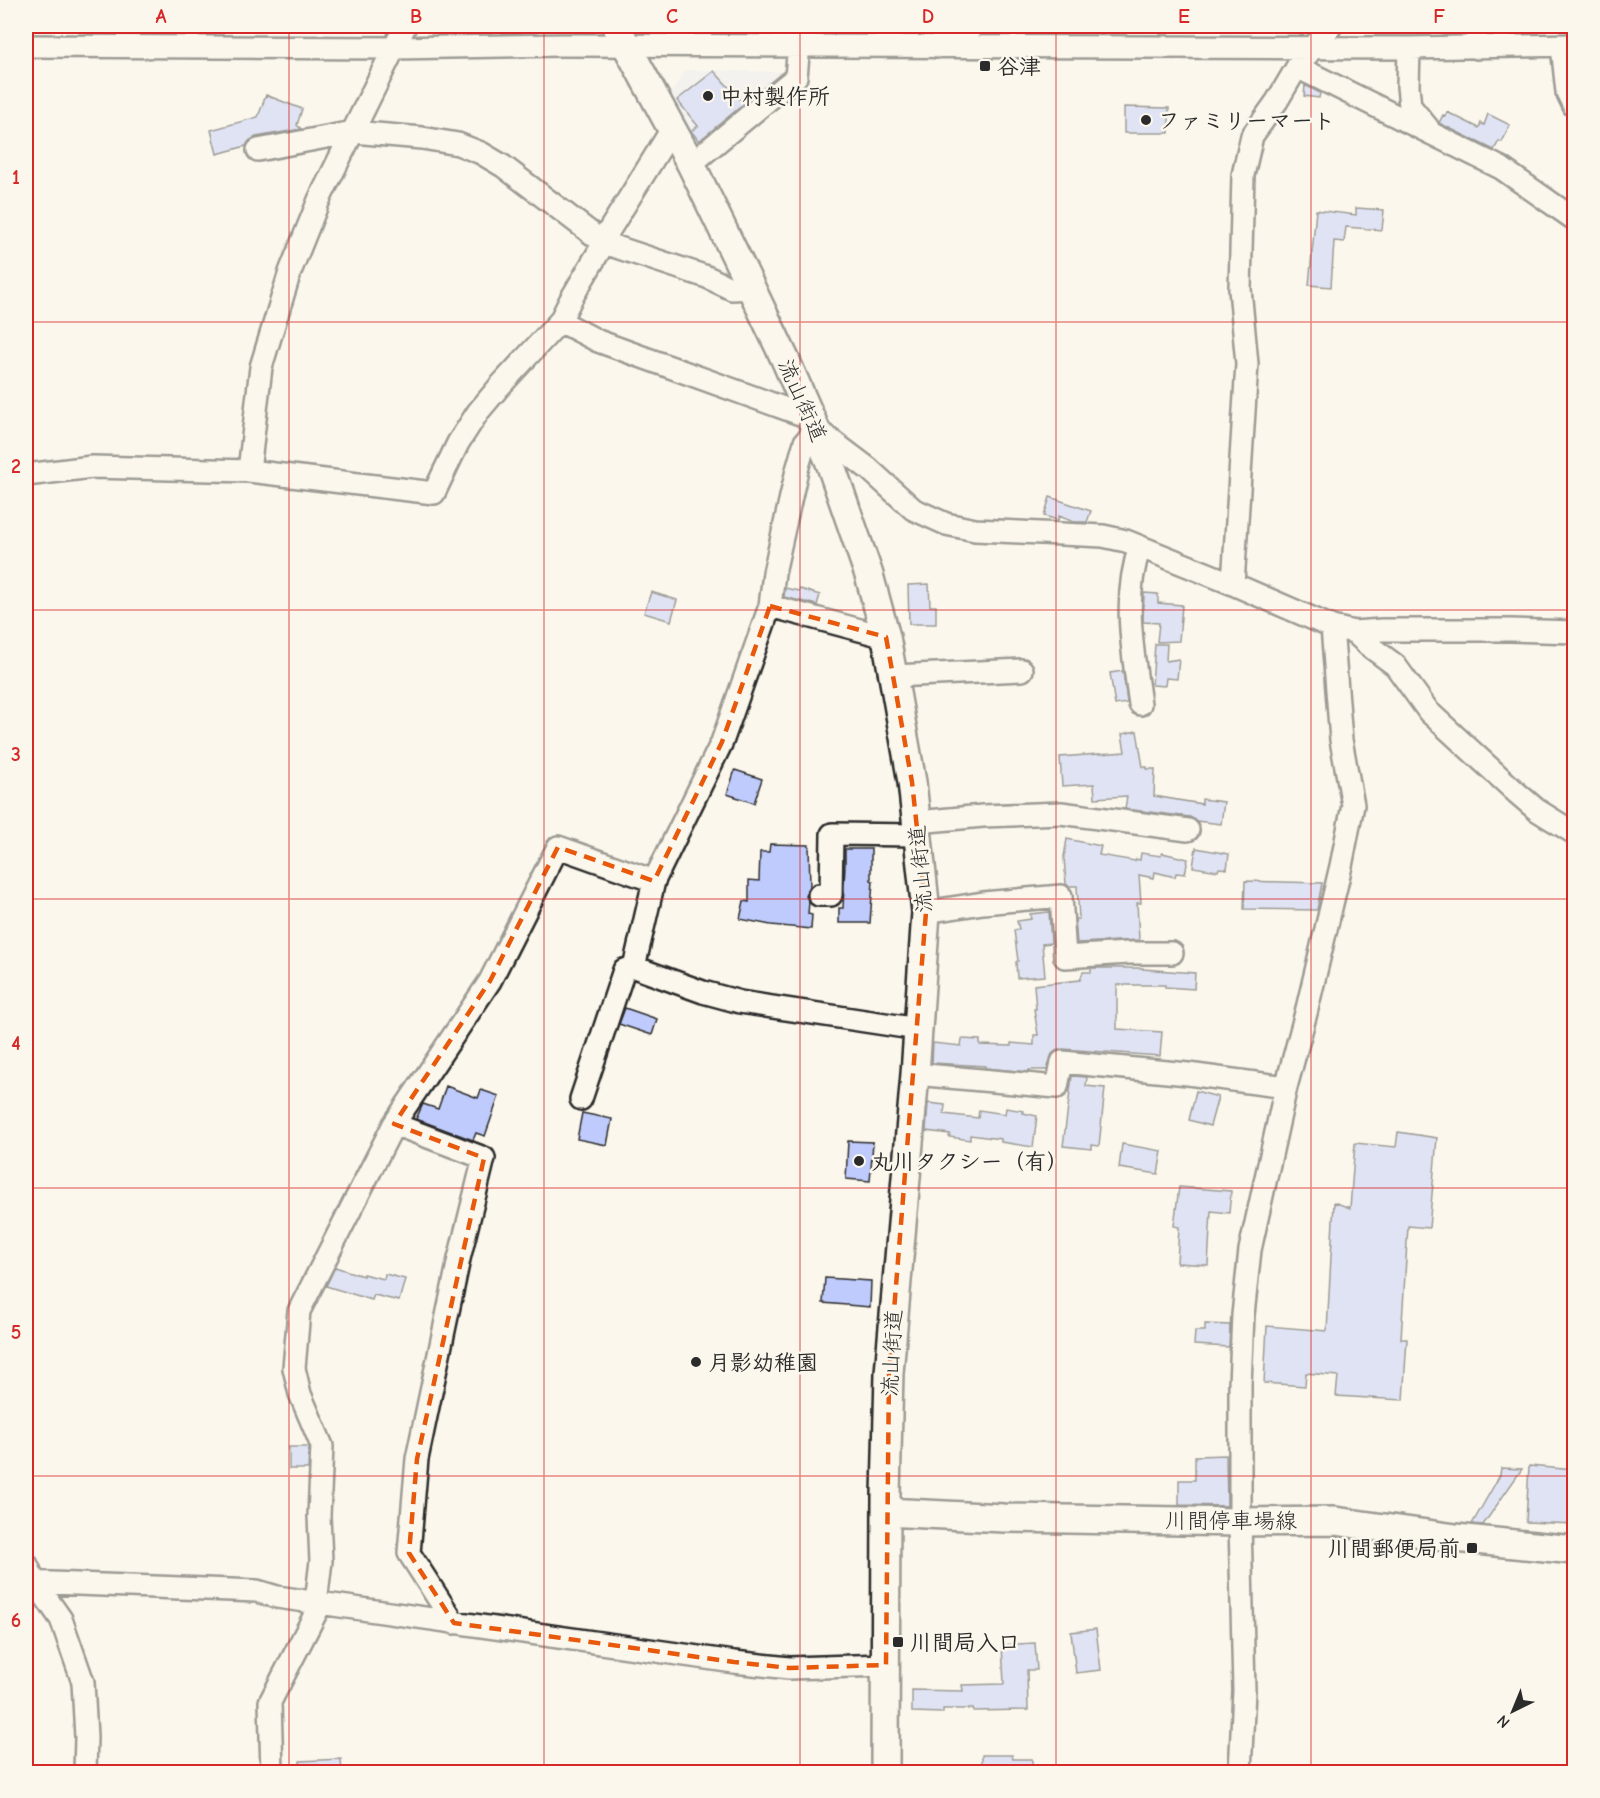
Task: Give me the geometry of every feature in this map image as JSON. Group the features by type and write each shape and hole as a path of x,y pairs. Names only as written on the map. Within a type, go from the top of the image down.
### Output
{"main road":[{"name":"流山街道","path":"622,36 691,164 752,288 814,424 869,575 894,676 912,782 926,912 915,1074 889,1373 885,1773"},
{"name":"川間停車場線","path":"886,1512 1004,1518 1240,1522 1335,1521 1456,1538 1575,1550"}],"street":[{"path":"249,471 261,367 290,272 319,200 405,26"},
{"path":"937,48 974,26"},
{"path":"1233,584 1247,364 1240,289 1243,175 1252,136 1277,101 1297,67 1331,26"},
{"path":"1476,26 1477,48"},
{"path":"26,45 395,48 562,45 622,36 799,45 937,48 1477,48 1568,45 1567,92 1575,106"},
{"path":"691,164 796,77 799,45"},
{"path":"1409,48 1410,106 1432,134"},
{"path":"1297,67 1501,168 1575,219"},
{"path":"26,475 92,467 249,471 434,493 458,443 478,412 560,321 608,232 672,129"},
{"path":"258,150 353,132 422,138 458,144 481,153 503,166 604,243 695,273 732,289 752,288"},
{"path":"560,321 607,344 814,424 913,509 946,524 975,530 1103,536 1140,547 1332,627 1354,632 1382,630 1575,632"},
{"path":"634,967 654,881 722,742 770,606 774,573 797,470 805,442 814,424"},
{"path":"1140,547 1134,564 1131,597 1131,628 1140,704"},
{"path":"770,606 886,638"},
{"path":"1240,1773 1244,1691 1240,1384 1243,1315 1250,1250 1286,1087 1338,878 1353,805 1341,740 1332,627"},
{"path":"1354,632 1395,665 1429,712 1517,793 1537,810 1575,833"},
{"path":"894,676 1022,670"},
{"path":"819,895 831,895 832,834 917,829 983,816 1061,813 1188,830"},
{"path":"272,1773 270,1702 319,1603 322,1446 300,1394 294,1368 299,1311 394,1124 490,981 558,847 654,881"},
{"path":"926,912 983,903 1061,896 1065,957 1172,953"},
{"path":"580,1099 624,970 634,967 703,992 740,1002 918,1029"},
{"path":"915,1074 1057,1088 1062,1062 1188,1074 1286,1087"},
{"path":"394,1124 484,1158 459,1259 417,1459 409,1553 454,1623"},
{"path":"26,1563 30,1582 61,1619 83,1683 85,1773"},
{"path":"30,1582 257,1591 277,1597 735,1662 789,1668 886,1665"}],"highlighted area":[{"path":"770,606 886,637 912,782 926,912 889,1373 886,1665 789,1668 454,1623 409,1553 417,1459 484,1158 394,1124 490,981 558,847 654,881 722,742"}],"shaded area":[{"path":"685,70 792,72 698,153 668,98"}],"building":[{"name":"中村製作所","path":"714,71 744,104 699,141 691,131 698,126 677,100"},
{"path":"1305,85 1320,93 1319,98 1304,96"},
{"path":"266,95 302,109 297,125 301,129 256,137 246,146 217,154 211,130 258,117"},
{"name":"ファミリーマート","path":"1124,107 1169,108 1169,133 1124,133"},
{"path":"1447,112 1479,128 1481,123 1484,125 1488,114 1510,125 1502,142 1499,141 1494,150 1439,123"},
{"path":"1356,208 1384,210 1382,230 1346,227 1344,242 1334,241 1331,287 1309,285 1316,210 1356,215"},
{"path":"1050,497 1091,511 1087,522 1074,522 1059,516 1058,520 1044,516"},
{"path":"929,584 930,606 936,606 936,624 909,624 908,585"},
{"path":"785,588 799,591 800,589 820,595 817,605 784,597"},
{"path":"651,592 677,600 671,621 644,613"},
{"path":"1144,593 1158,594 1158,603 1182,605 1179,641 1157,642 1159,623 1143,622"},
{"path":"1155,644 1167,644 1166,661 1179,659 1177,679 1166,678 1165,686 1152,685"},
{"path":"1123,671 1127,703 1115,705 1110,673"},
{"path":"1137,731 1143,767 1155,769 1154,796 1202,804 1202,799 1224,802 1221,824 1196,821 1190,817 1125,809 1127,796 1095,798 1094,784 1062,786 1060,757 1125,752 1122,734"},
{"path":"735,770 762,779 754,803 727,794"},
{"path":"1067,839 1101,846 1099,855 1135,861 1140,860 1141,853 1161,856 1162,853 1188,859 1185,874 1176,873 1175,877 1155,872 1154,878 1139,875 1141,903 1137,903 1139,940 1077,943 1075,919 1079,919 1077,886 1066,884 1064,857"},
{"path":"770,844 809,845 810,887 806,896 809,902 808,914 812,915 811,929 740,919 744,901 749,902 749,880 759,881 760,852 769,852"},
{"path":"1196,848 1229,854 1227,869 1219,868 1218,871 1193,867"},
{"path":"845,849 871,849 871,880 873,881 870,923 839,923 839,908 843,908"},
{"path":"1245,881 1322,883 1317,910 1244,909"},
{"path":"1049,912 1051,943 1042,944 1045,976 1017,978 1016,962 1018,961 1014,930 1019,929 1017,921 1031,919 1030,914"},
{"path":"1091,968 1143,968 1195,973 1194,989 1165,987 1165,985 1117,985 1117,1029 1162,1032 1160,1056 1063,1049 1052,1054 1047,1070 1029,1070 1028,1072 985,1068 985,1066 932,1063 933,1043 961,1046 962,1039 980,1040 980,1045 1011,1046 1011,1043 1034,1045 1034,1035 1038,1035 1034,1009 1036,1009 1034,985 1080,980 1083,972 1091,972"},
{"path":"625,1008 657,1019 652,1035 619,1024"},
{"path":"1072,1076 1087,1077 1086,1086 1105,1088 1099,1146 1092,1145 1092,1149 1063,1146"},
{"path":"446,1086 478,1098 481,1090 499,1096 485,1136 476,1133 473,1140 416,1119 423,1104 438,1109"},
{"path":"1196,1091 1218,1097 1210,1126 1189,1120"},
{"path":"928,1103 945,1105 944,1114 978,1118 979,1110 1005,1114 1006,1108 1037,1116 1033,1147 1001,1142 1001,1139 970,1135 970,1140 949,1137 950,1134 926,1131"},
{"path":"582,1113 612,1119 607,1145 577,1139"},
{"path":"1398,1132 1437,1138 1429,1228 1408,1226 1401,1339 1407,1339 1403,1400 1336,1396 1338,1376 1306,1373 1305,1386 1264,1383 1267,1326 1327,1331 1334,1202 1350,1208 1355,1143 1396,1147"},
{"name":"丸川タクシー（有）","path":"848,1141 873,1142 870,1181 846,1179"},
{"path":"1122,1144 1162,1151 1158,1174 1119,1168"},
{"path":"1179,1187 1231,1191 1229,1213 1211,1211 1208,1265 1177,1263 1179,1227 1174,1226"},
{"path":"335,1267 363,1276 363,1274 384,1279 385,1274 405,1279 399,1301 374,1295 372,1300 326,1286"},
{"path":"825,1278 871,1281 870,1307 823,1303"},
{"path":"1205,1324 1230,1325 1229,1347 1194,1345 1195,1331 1205,1331"},
{"path":"289,1447 309,1447 308,1469 289,1469"},
{"path":"1226,1455 1227,1506 1179,1505 1179,1480 1195,1480 1195,1456"},
{"path":"1529,1466 1575,1470 1575,1524 1526,1522"},
{"path":"1501,1468 1522,1469 1483,1525 1472,1524 1500,1475"},
{"path":"1096,1629 1101,1670 1076,1673 1071,1632"},
{"path":"1035,1643 1037,1670 1027,1670 1028,1710 943,1709 943,1713 912,1712 912,1690 963,1691 962,1685 1004,1684 1002,1645"},
{"path":"982,1755 1012,1755 1013,1759 1032,1759 1032,1773 982,1773"},
{"path":"341,1759 342,1773 300,1773 300,1761"}],"place":[{"name":"谷津","path":"985,66"},
{"name":"中村製作所","path":"708,96"},
{"name":"ファミリーマート","path":"1146,120"},
{"name":"丸川タクシー（有）","path":"859,1161"},
{"name":"月影幼稚園","path":"696,1362"},
{"name":"川間郵便局前","path":"1472,1548"},
{"name":"川間局入口","path":"898,1642"}]}
